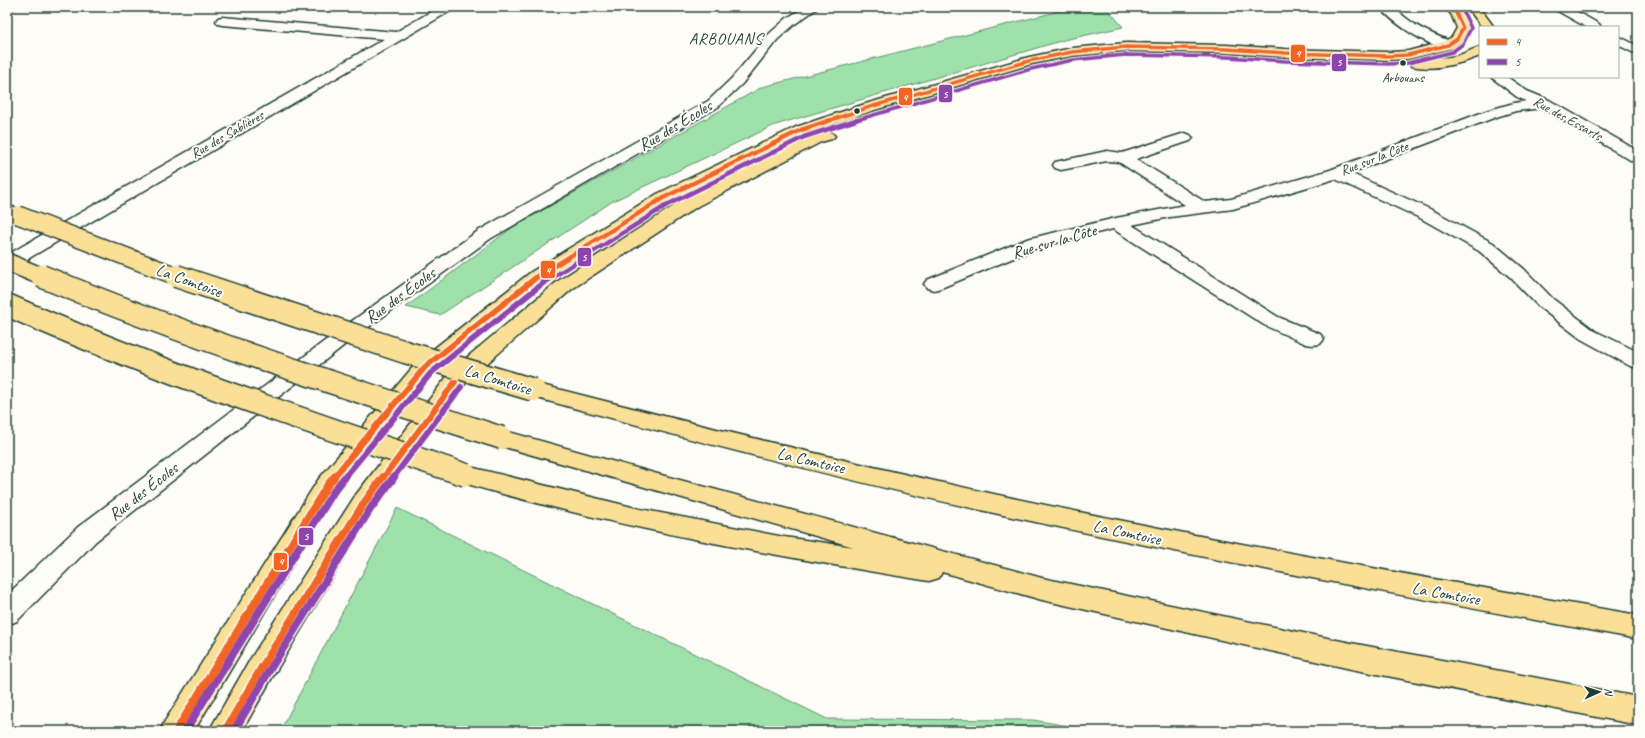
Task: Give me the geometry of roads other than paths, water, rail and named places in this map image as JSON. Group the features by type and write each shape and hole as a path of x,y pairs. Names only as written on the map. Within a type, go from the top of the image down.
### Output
{"main road":[{"path":"176,731 327,486 425,367 538,276 663,198 800,130 870,107 1029,61 1072,52 1126,47 1227,49 1285,53 1389,56 1408,55 1448,45 1458,39 1463,28 1456,13 1450,7"},
{"path":"1473,7 1488,26"},
{"path":"225,731 262,667 364,503 460,375 565,285 692,202 816,139 1045,70 1083,62 1135,56 1178,55 1346,64 1387,64 1446,62 1460,60 1479,51"},
{"name":"La Comtoise","path":"13,212 189,281 405,352 534,390 721,439 1025,510 1320,570 1638,627"},
{"path":"7,263 202,338 502,438 654,482 1042,589"},
{"path":"7,305 116,352 310,423 466,475 640,519 784,547 1042,589 1352,656 1638,710"}],"street":[{"name":"Rue des Sablières","path":"7,263 448,7"},
{"name":"Rue des Écoles","path":"7,613 87,534 345,335 484,234 712,104 738,81 774,37 791,21 813,7"},
{"path":"1386,7 1407,26 1427,37 1448,45"},
{"path":"1560,7 1593,26"},
{"path":"222,21 397,36"},
{"path":"1619,41 1638,51"},
{"name":"Rue des Essarts","path":"1499,78 1522,94 1544,103 1638,158"},
{"name":"Rue sur la Côte","path":"934,284 1034,243 1116,223 1170,212 1233,204 1336,173 1486,116 1514,107 1544,103"},
{"path":"1061,165 1107,156 1123,158 1185,138"},
{"path":"1123,158 1202,208"},
{"path":"1336,173 1426,214 1486,247 1517,273 1546,303 1588,335 1638,361"},
{"path":"1116,223 1270,321 1313,339"}],"place":[{"name":"Arbouans","path":"1403,63"}],"district":[{"name":"ARBOUANS","path":"726,38"}]}
